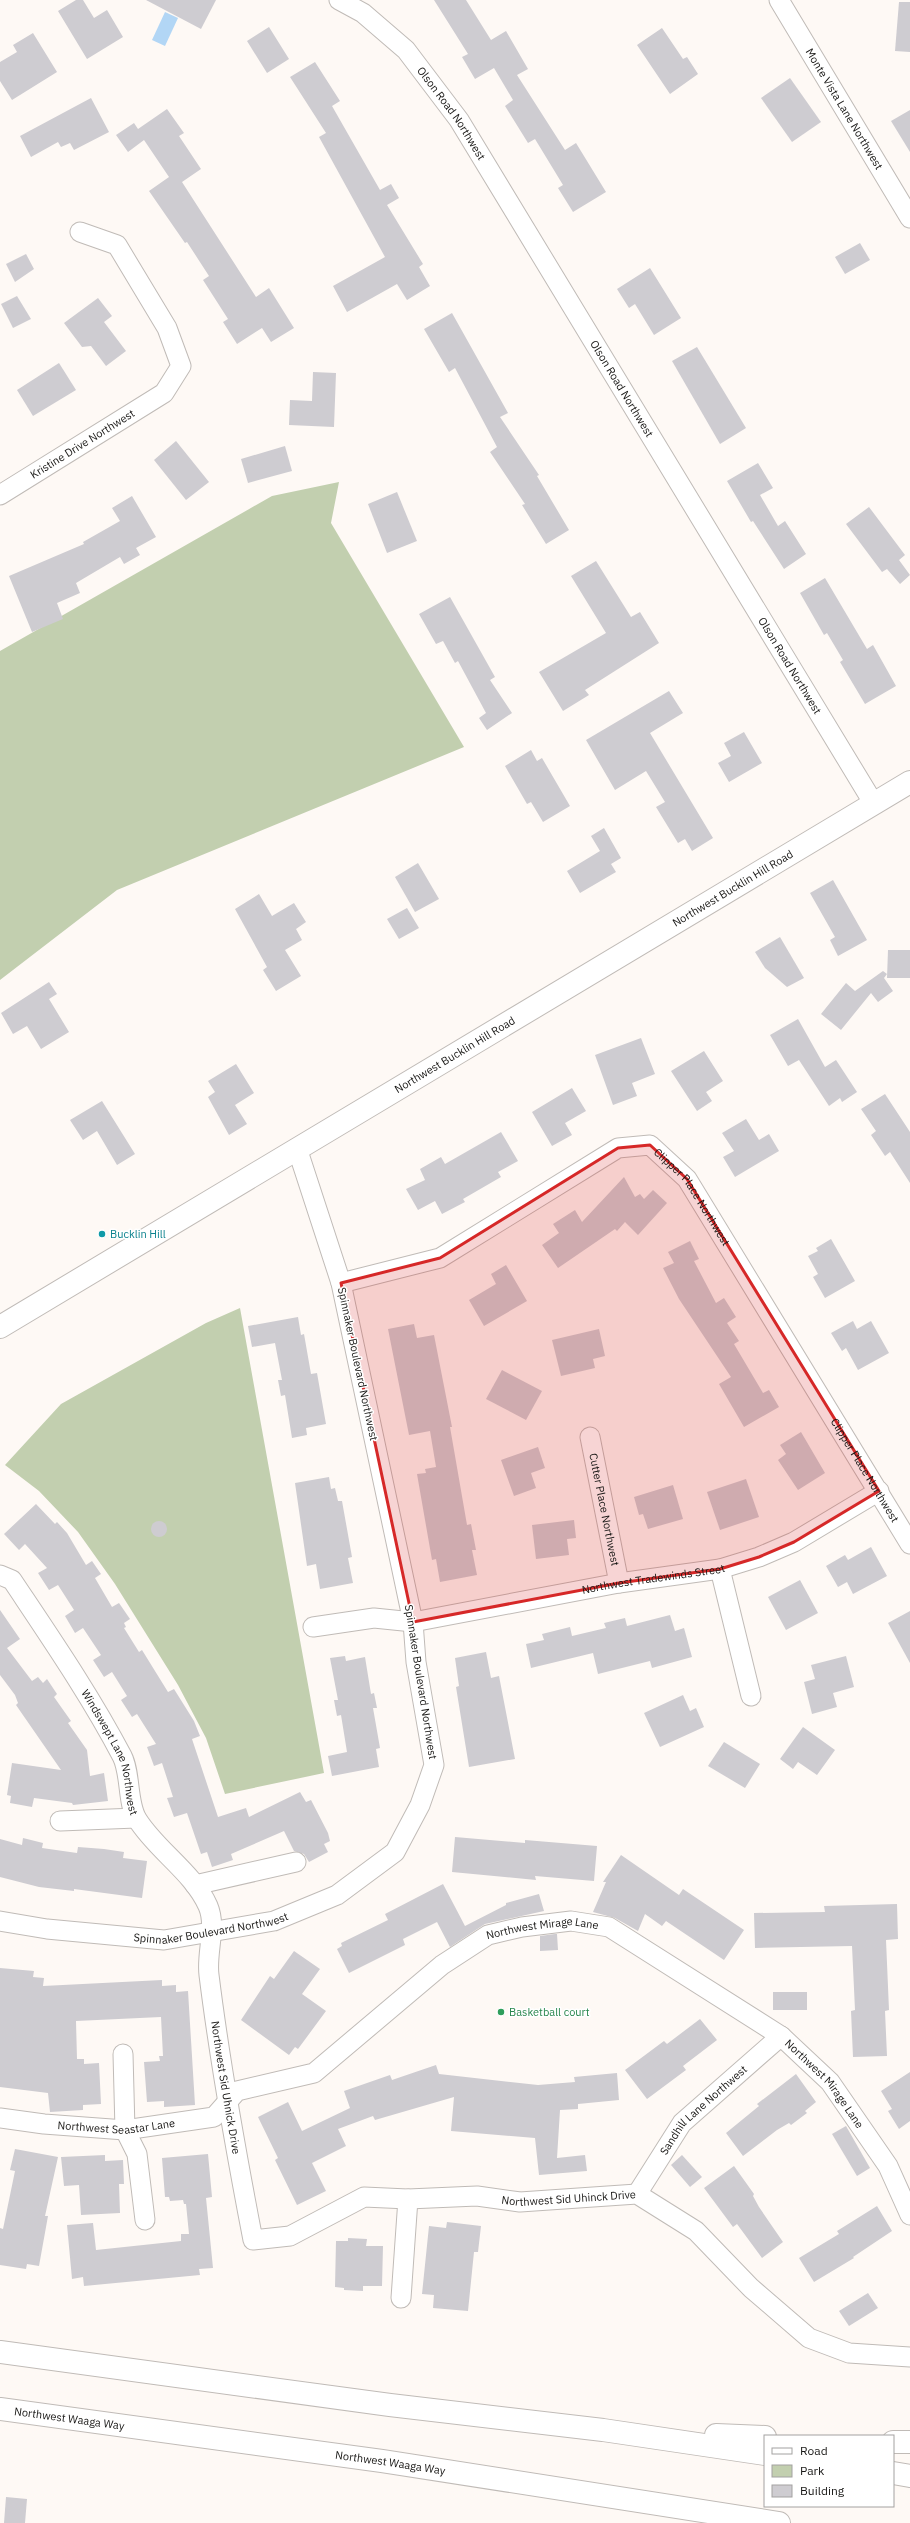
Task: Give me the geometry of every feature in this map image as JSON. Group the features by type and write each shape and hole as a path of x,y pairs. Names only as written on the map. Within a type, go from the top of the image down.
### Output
{"main road":[{"name":"Northwest Bucklin Hill Road","path":"0,1327 910,782"},
{"path":"0,2352 390,2405 603,2430 764,2454"},
{"name":"Northwest Waaga Way","path":"0,2409 382,2461 779,2523"},
{"path":"603,2430 764,2436"},
{"path":"894,2442 910,2442"},
{"path":"894,2473 910,2476"},
{"path":"714,2513 747,2523"}],"street":[{"name":"Olson Road Northwest","path":"339,0 363,13 406,50 459,120 874,804"},
{"name":"Monte Vista Lane Northwest","path":"779,0 910,218"},
{"name":"Kristine Drive Northwest","path":"0,495 164,393 181,366 167,328 117,245 80,232"},
{"name":"Clipper Place Northwest","path":"341,1283 440,1258 618,1148 650,1145 687,1179 910,1544"},
{"name":"Spinnaker Boulevard Northwest","path":"0,1921 47,1929 164,1940 211,1933 274,1920 337,1895 395,1852 420,1805 434,1765 416,1662 413,1622 341,1283 297,1148"},
{"name":"Cutter Place Northwest","path":"590,1437 619,1583"},
{"name":"Northwest Tradewinds Street","path":"313,1627 374,1618 413,1622 619,1583 720,1569 759,1557 794,1542 878,1491"},
{"path":"720,1569 751,1696"},
{"name":"Windswept Lane Northwest","path":"0,1575 12,1580 64,1659 123,1758 136,1818 195,1885 208,1908 211,1933"},
{"path":"60,1821 136,1818"},
{"path":"195,1885 296,1862"},
{"name":"Northwest Mirage Lane","path":"227,2105 237,2091 314,2073 442,1965 488,1935 522,1927 570,1921 609,1927 781,2036 830,2082 888,2166 910,2215"},
{"name":"Northwest Sid Uhnick Drive","path":"211,1933 207,1965 227,2105 253,2240"},
{"name":"Sandhill Lane Northwest","path":"636,2194 682,2123 781,2036"},
{"path":"123,2054 125,2130 136,2154 145,2220"},
{"name":"Northwest Seastar Lane","path":"0,2118 44,2124 125,2130 214,2117 227,2105"},
{"name":"Northwest Sid Uhinck Drive","path":"253,2240 290,2236 364,2197 408,2199 477,2196 520,2202 636,2194 696,2231 751,2288 809,2338 849,2353 910,2357"},
{"path":"402,2298 408,2199"}],"highlighted area":[{"path":"650,1145 687,1179 879,1491 794,1542 759,1557 720,1569 619,1583 413,1622 341,1283 440,1258 618,1148"}],"green space":[{"path":"339,482 331,523 464,747 117,890 0,980 0,651 272,496"},
{"path":"240,1308 324,1773 225,1794 206,1738 178,1685 115,1584 78,1532 39,1491 5,1465 61,1404 206,1323"}],"water":[{"path":"165,12 178,18 165,46 152,40"}],"building":[{"path":"76,0 83,0 94,18 107,10 123,37 87,59 58,11"},
{"path":"146,0 216,0 201,29"},
{"path":"434,0 466,0 491,40 506,31 528,69 517,75 565,150 576,143 606,192 573,212 558,188 563,185 535,139 528,143 505,106 513,100 494,68 475,79 462,57 468,54"},
{"path":"899,2 910,2 910,52 895,51"},
{"path":"269,27 289,59 267,73 247,41"},
{"path":"662,28 683,59 687,57 698,74 670,94 637,45"},
{"path":"33,33 57,72 12,100 0,81 0,62 17,52 13,45"},
{"path":"315,62 340,101 332,106 380,190 391,184 399,198 387,205 423,264 419,267 430,286 407,300 397,284 347,312 333,286 385,257 319,137 326,133 290,77"},
{"path":"790,78 821,122 792,142 761,98"},
{"path":"91,98 109,132 74,150 70,143 61,147 58,142 31,157 20,136"},
{"path":"167,109 184,133 179,136 201,169 182,182 256,297 269,288 294,328 271,342 262,328 237,344 223,322 228,319 203,280 209,276 187,242 185,243 149,191 169,177 144,140 128,152 116,135 134,123 138,129"},
{"path":"910,110 910,152 891,121"},
{"path":"860,243 870,260 845,274 835,257"},
{"path":"26,254 34,269 15,282 6,264"},
{"path":"650,268 681,318 654,335 635,304 629,308 617,289"},
{"path":"17,296 31,319 13,328 1,304"},
{"path":"98,298 112,316 104,322 126,351 106,366 91,346 82,347 64,323"},
{"path":"452,313 508,413 500,417 539,475 537,476 569,530 546,544 522,505 525,504 490,452 497,447 455,368 449,372 424,329"},
{"path":"697,347 746,428 720,444 672,361"},
{"path":"59,363 76,390 33,416 17,390"},
{"path":"313,372 336,373 334,427 289,425 290,400 312,401"},
{"path":"176,441 209,482 186,500 154,460"},
{"path":"285,446 292,471 248,483 241,459"},
{"path":"758,463 773,488 760,495 778,526 785,521 806,554 784,569 753,521 751,522 727,481"},
{"path":"397,492 417,541 387,553 368,504"},
{"path":"132,496 156,537 136,548 140,555 124,564 120,557 76,583 80,593 57,603 63,619 32,632 9,576 84,544 83,542 120,521 112,508"},
{"path":"869,507 905,555 899,560 910,575 900,584 887,569 882,572 846,524"},
{"path":"596,561 631,617 640,612 659,643 585,690 589,695 563,711 539,672 606,633 571,576"},
{"path":"825,578 867,649 873,645 896,686 865,704 840,662 843,660 827,633 824,635 800,593"},
{"path":"450,597 495,677 490,680 512,713 487,730 479,718 486,713 458,661 455,663 443,641 436,644 419,614"},
{"path":"669,691 683,713 650,733 713,838 692,851 685,839 678,843 656,807 665,802 646,771 615,790 586,740"},
{"path":"744,732 762,763 729,782 718,763 731,756 724,743"},
{"path":"531,750 537,761 542,758 570,806 543,822 531,802 527,804 505,766"},
{"path":"604,828 621,858 611,864 616,872 580,893 567,871 600,851 591,836"},
{"path":"418,863 439,899 415,912 395,877"},
{"path":"833,880 867,940 838,956 830,940 835,937 810,893"},
{"path":"259,894 272,916 294,903 306,922 296,929 302,940 285,950 301,976 276,991 263,970 267,967 235,909"},
{"path":"407,908 419,928 399,939 387,919"},
{"path":"780,937 804,978 787,987 765,968 755,952"},
{"path":"888,950 910,950 910,978 887,978"},
{"path":"883,971 887,974 884,978 893,991 878,1002 871,993 841,1030 821,1014 846,983 855,991"},
{"path":"49,982 57,994 49,999 69,1032 41,1049 27,1026 13,1034 1,1013"},
{"path":"798,1019 825,1067 836,1060 857,1092 842,1102 840,1098 829,1106 799,1060 788,1066 770,1035"},
{"path":"641,1038 655,1074 632,1083 637,1096 613,1105 595,1055"},
{"path":"704,1051 723,1081 706,1092 712,1101 697,1111 671,1071"},
{"path":"236,1064 254,1093 235,1105 247,1124 229,1135 208,1097 215,1092 208,1081"},
{"path":"572,1088 586,1111 565,1123 572,1135 552,1146 532,1112"},
{"path":"885,1094 910,1132 910,1183 890,1152 885,1156 871,1135 876,1131 861,1109"},
{"path":"102,1101 135,1154 117,1165 97,1131 83,1140 70,1120"},
{"path":"746,1119 759,1140 769,1134 779,1151 735,1177 723,1157 734,1151 722,1133"},
{"path":"501,1132 518,1161 498,1172 501,1177 463,1199 465,1202 442,1214 435,1201 418,1210 406,1189 425,1180 420,1169 441,1157 445,1164"},
{"path":"624,1177 635,1197 640,1194 644,1199 653,1190 667,1203 638,1235 625,1222 617,1231 615,1229 558,1268 542,1245 559,1233 553,1224 575,1210 582,1222"},
{"path":"831,1239 855,1281 825,1298 813,1277 818,1274 808,1256 818,1251 816,1248"},
{"path":"690,1241 699,1259 694,1261 716,1303 724,1298 736,1317 727,1323 739,1341 734,1344 763,1393 769,1390 779,1407 744,1427 719,1384 731,1377 679,1299 663,1268 674,1263 668,1252"},
{"path":"506,1265 527,1301 484,1326 469,1300 496,1284 491,1274"},
{"path":"298,1317 301,1335 304,1334 311,1374 317,1373 326,1424 306,1428 307,1435 292,1438 285,1395 281,1396 278,1380 282,1380 275,1343 252,1347 248,1326"},
{"path":"853,1321 857,1329 871,1321 889,1353 858,1370 846,1348 842,1351 831,1333"},
{"path":"414,1324 417,1338 434,1335 452,1427 450,1427 467,1525 471,1524 476,1550 472,1550 477,1575 440,1582 436,1559 432,1560 417,1474 426,1473 425,1469 436,1467 430,1431 409,1435 388,1329"},
{"path":"599,1329 605,1356 593,1359 595,1368 561,1376 552,1340"},
{"path":"502,1370 542,1391 526,1420 486,1399"},
{"path":"801,1432 825,1473 798,1490 778,1460 786,1454 780,1445"},
{"path":"538,1447 545,1468 531,1473 536,1488 514,1496 501,1460"},
{"path":"329,1477 331,1489 335,1488 338,1501 342,1501 352,1557 348,1558 353,1583 320,1589 316,1564 307,1566 295,1483"},
{"path":"746,1479 759,1517 720,1530 707,1492"},
{"path":"673,1485 683,1519 648,1529 643,1514 639,1515 634,1497"},
{"path":"36,1504 55,1524 57,1522 67,1533 86,1565 92,1561 101,1574 95,1578 112,1607 119,1603 130,1619 124,1623 126,1627 124,1628 139,1652 142,1650 168,1692 174,1689 194,1721 200,1736 192,1739 218,1817 246,1808 249,1817 300,1792 306,1802 311,1800 328,1833 330,1841 324,1844 328,1852 309,1862 304,1854 294,1851 284,1831 231,1854 233,1860 212,1867 207,1852 201,1854 187,1813 174,1817 167,1798 173,1797 162,1763 154,1766 147,1747 156,1744 137,1714 132,1717 121,1700 127,1696 112,1672 104,1677 93,1660 101,1655 83,1628 75,1633 65,1616 74,1610 58,1585 49,1590 38,1573 47,1568 25,1544 19,1550 4,1534"},
{"path":"574,1520 576,1538 567,1539 569,1555 536,1559 532,1525"},
{"path":"159,1521 165,1523 167,1529 165,1535 159,1537 153,1535 151,1529 153,1523"},
{"path":"871,1547 887,1576 853,1594 847,1582 838,1587 826,1566 845,1555 848,1560"},
{"path":"800,1580 818,1613 786,1630 768,1597"},
{"path":"0,1610 20,1639 7,1648 32,1681 38,1677 43,1683 47,1679 57,1694 54,1697 71,1721 68,1723 87,1750 90,1776 104,1773 108,1801 73,1805 72,1803 34,1798 32,1807 10,1803 11,1796 7,1795 12,1763 61,1770 16,1705 18,1703 15,1695 0,1675"},
{"path":"910,1611 910,1663 888,1623"},
{"path":"670,1615 675,1631 684,1628 692,1657 652,1668 650,1661 598,1674 593,1653 531,1668 526,1644 544,1640 542,1634 570,1627 572,1636 606,1628 604,1623 625,1618 627,1626"},
{"path":"486,1652 491,1678 499,1676 515,1759 469,1767 456,1687 459,1686 455,1658"},
{"path":"345,1656 346,1661 365,1657 371,1694 374,1693 377,1708 373,1708 380,1748 376,1749 379,1767 332,1776 328,1756 347,1752 341,1715 337,1716 334,1700 338,1700 330,1658"},
{"path":"846,1656 854,1687 833,1693 837,1707 812,1714 804,1682 815,1679 811,1665"},
{"path":"683,1695 690,1711 696,1708 704,1727 660,1747 644,1713"},
{"path":"803,1727 835,1750 817,1775 798,1762 793,1769 780,1759"},
{"path":"724,1742 760,1764 745,1788 708,1766"},
{"path":"455,1837 525,1843 525,1840 597,1846 594,1881 535,1876 536,1880 452,1872"},
{"path":"23,1838 43,1843 42,1848 77,1853 78,1847 104,1849 124,1852 123,1858 147,1861 142,1898 74,1889 74,1891 39,1887 0,1877 0,1839 22,1845"},
{"path":"621,1855 679,1895 683,1889 744,1930 724,1960 666,1921 662,1926 645,1914 638,1931 615,1918 593,1912 606,1882 603,1882"},
{"path":"443,1884 465,1926 506,1905 506,1903 539,1894 544,1911 485,1924 450,1947 437,1922 403,1939 405,1945 349,1973 337,1949 342,1946 341,1943 388,1920 385,1914"},
{"path":"897,1904 898,1939 886,1940 889,2010 885,2011 887,2056 853,2057 851,2011 855,2010 852,1946 755,1948 754,1913 825,1912 824,1906"},
{"path":"557,1934 558,1950 540,1951 540,1936"},
{"path":"294,1951 320,1969 302,1994 326,2011 298,2049 295,2047 289,2055 241,2020 270,1976 274,1979"},
{"path":"0,1968 34,1971 33,1977 44,1978 43,1986 162,1980 162,1986 176,1985 176,1992 188,1991 195,2105 164,2107 164,2101 147,2102 144,2062 160,2061 159,2056 163,2056 161,2017 76,2021 77,2059 84,2059 84,2064 99,2063 101,2104 83,2105 83,2110 50,2112 48,2093 0,2087"},
{"path":"773,1992 807,1992 807,2010 773,2010"},
{"path":"700,2019 717,2040 683,2066 686,2070 647,2099 625,2070 664,2041 667,2044"},
{"path":"436,2065 439,2074 538,2085 575,2082 574,2077 617,2073 619,2100 578,2104 578,2109 560,2110 557,2158 585,2155 587,2171 539,2175 535,2138 451,2131 454,2097 375,2120 373,2116 338,2129 346,2146 312,2163 326,2191 297,2205 275,2160 278,2158 258,2117 288,2102 302,2131 350,2108 344,2091 390,2075 392,2080"},
{"path":"910,2072 910,2121 899,2129 888,2111 892,2109 881,2091"},
{"path":"796,2074 816,2102 805,2111 807,2113 791,2125 789,2123 777,2130 743,2156 726,2133 759,2106 757,2104"},
{"path":"846,2126 870,2168 857,2176 832,2134"},
{"path":"15,2149 58,2157 45,2216 48,2216 39,2266 27,2264 26,2269 0,2265 0,2228 3,2229 15,2171 10,2170"},
{"path":"208,2154 212,2197 206,2198 213,2268 199,2269 200,2275 84,2286 83,2277 72,2279 67,2225 93,2223 96,2250 181,2241 181,2234 189,2234 186,2204 184,2204 183,2200 170,2201 169,2197 165,2197 162,2158"},
{"path":"105,2155 105,2161 123,2160 124,2184 119,2184 120,2213 81,2215 79,2185 64,2186 61,2157"},
{"path":"682,2155 702,2177 690,2187 671,2165"},
{"path":"734,2166 754,2194 753,2196 759,2207 783,2242 762,2258 737,2224 733,2227 704,2188"},
{"path":"877,2206 892,2231 853,2257 854,2258 814,2282 799,2258 839,2234 837,2231"},
{"path":"447,2222 481,2226 478,2252 474,2252 468,2311 433,2308 434,2295 422,2294 429,2226 446,2228"},
{"path":"348,2238 367,2239 366,2246 383,2246 382,2286 363,2286 363,2291 344,2290 344,2288 335,2287 336,2241 348,2241"},
{"path":"868,2293 878,2308 849,2326 839,2311"},
{"path":"6,2497 27,2499 25,2523 4,2523"}],"place":[{"name":"Bucklin Hill","path":"102,1234"},
{"name":"Basketball court","path":"501,2012"}]}
